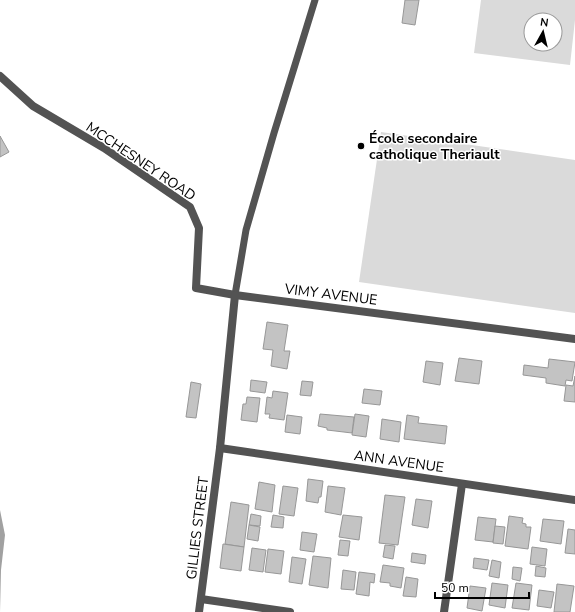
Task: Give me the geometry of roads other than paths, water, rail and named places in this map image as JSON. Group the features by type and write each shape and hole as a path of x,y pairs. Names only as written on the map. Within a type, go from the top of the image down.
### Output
{"street":[{"name":"MCCHESNEY ROAD","path":"0,76 33,106 104,148 190,207 199,228 196,288 235,295"},
{"name":"VIMY AVENUE","path":"235,295 575,339"},
{"path":"220,448 235,295"},
{"name":"ANN AVENUE","path":"220,448 575,500"},
{"name":"GILLIES STREET","path":"199,612 220,448"},
{"path":"444,612 462,484"},
{"path":"201,599 290,612"}],"lane":[{"path":"235,295 246,230 315,0"}],"place":[{"name":"École secondaire catholique Theriault","path":"361,146"}]}
